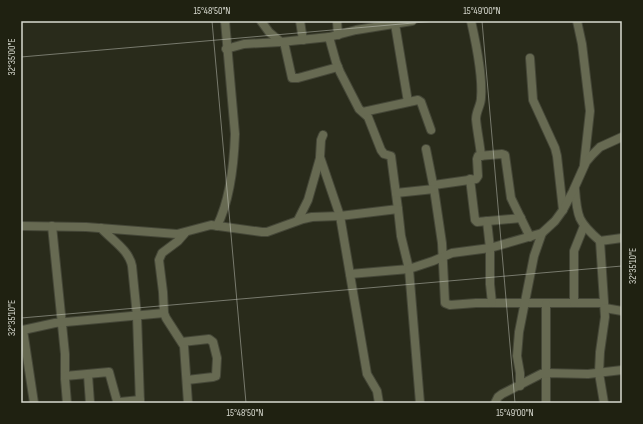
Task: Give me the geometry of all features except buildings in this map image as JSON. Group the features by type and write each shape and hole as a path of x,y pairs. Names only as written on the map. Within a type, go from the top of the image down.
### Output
{"street":[{"path":"217,226 224,211 235,134 226,49 225,21"},
{"path":"261,21 269,32 282,42 292,78 298,78 338,67"},
{"path":"300,21 304,40"},
{"path":"337,21 338,35"},
{"path":"226,49 244,44 329,37 412,21"},
{"path":"471,21 477,51 481,88 481,102 476,119 481,156"},
{"path":"577,21 585,60 590,111 584,167"},
{"path":"398,23 408,102"},
{"path":"329,37 338,67 359,109 368,117 381,150 384,154 391,156 401,236 408,269 420,403"},
{"path":"530,58 533,100 556,152 563,210"},
{"path":"363,112 415,100 420,101 431,130"},
{"path":"298,220 308,200 320,157 321,140 323,135"},
{"path":"350,274 408,269 452,253 490,248 542,233 555,222 563,210 584,167 592,155 600,147 622,137"},
{"path":"426,149 434,187 442,243 445,303 450,305 492,303 574,303 604,306 622,311"},
{"path":"396,193 477,178 477,157 502,154 505,155 509,191 530,237"},
{"path":"320,157 340,216 367,374 377,391 379,403"},
{"path":"470,179 474,218 477,222 521,218"},
{"path":"575,187 577,212 580,219 584,226 600,241 604,306 599,373 604,403"},
{"path":"21,226 101,228 185,233 203,227 217,226 267,232 298,220 312,217 340,216 398,209"},
{"path":"488,221 492,303"},
{"path":"52,226 65,354 67,403"},
{"path":"574,303 574,250 584,226"},
{"path":"65,376 109,372 117,401 140,401 137,316 131,259 127,253 101,228"},
{"path":"185,233 178,241 162,253 159,260 164,292 164,313 182,342 184,350 188,403"},
{"path":"520,386 517,348 524,303 536,248 542,233"},
{"path":"600,241 622,238"},
{"path":"546,304 546,403"},
{"path":"34,403 23,346 22,326 164,313"},
{"path":"182,342 209,339 213,342 216,354 216,376 187,380"},
{"path":"495,403 498,397 502,394 541,374 599,373 622,370"},
{"path":"88,374 90,403"},
{"path":"502,394 503,403"}]}
